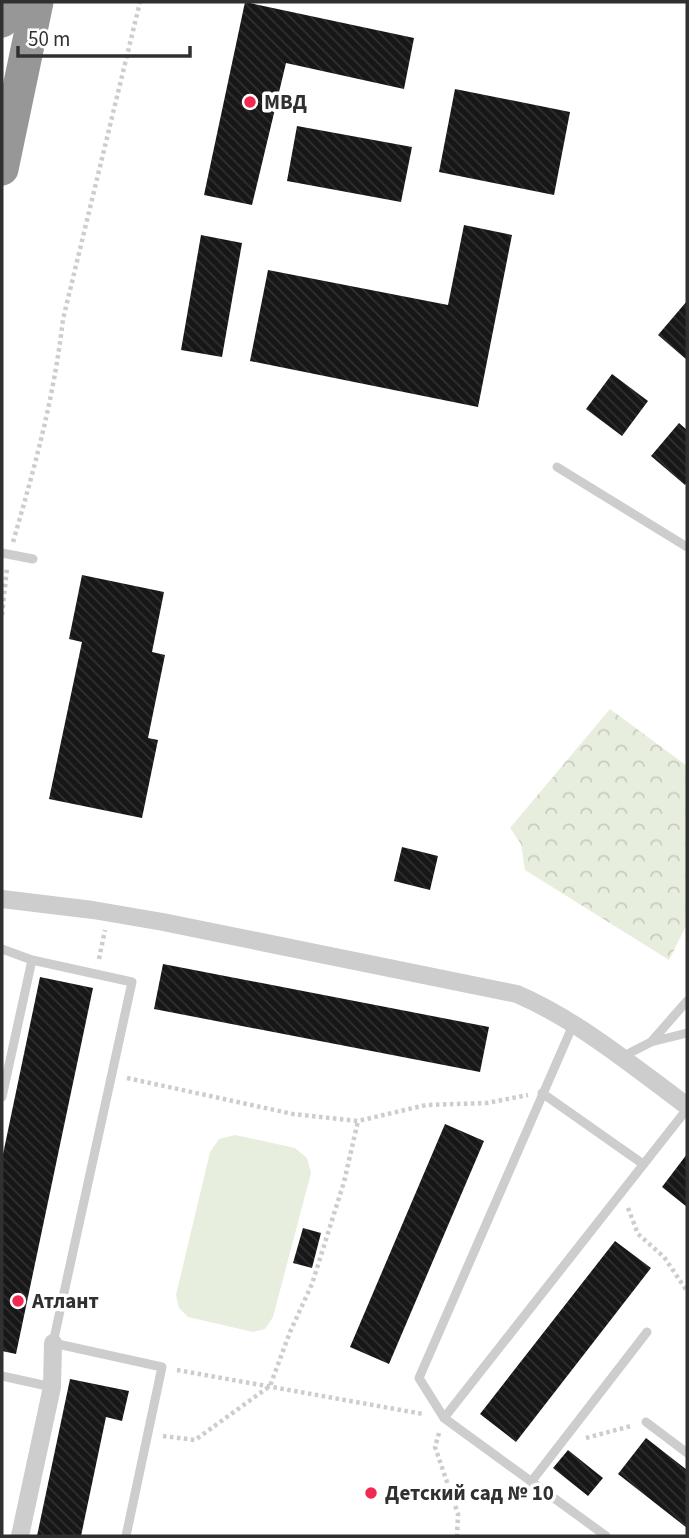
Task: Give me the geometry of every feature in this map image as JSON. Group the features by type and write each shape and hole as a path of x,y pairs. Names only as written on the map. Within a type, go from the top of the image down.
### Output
{"highway":[{"path":"2,21 6,2"},
{"path":"2,169 37,2"}],"street":[{"path":"2,899 109,912 517,994 542,1005 622,1057 687,1108"},
{"path":"20,1536 52,1387 53,1343"}],"lane":[{"path":"557,467 687,547"},
{"path":"5,553 33,559"},
{"path":"2,949 32,960 132,982 53,1343 162,1367 127,1536"},
{"path":"2,1097 32,960"},
{"path":"651,1042 687,1001"},
{"path":"573,1025 419,1378 444,1418 606,1536"},
{"path":"622,1057 651,1042 687,1033"},
{"path":"542,1093 643,1164"},
{"path":"444,1418 687,1108"},
{"path":"531,1482 647,1332"},
{"path":"2,1376 52,1387"},
{"path":"646,1422 687,1453"}],"path":[{"path":"2,615 5,553 42,440 57,370 63,319 140,2"},
{"path":"96,974 109,912"},
{"path":"112,1074 293,1114 358,1121 426,1105 487,1103 542,1093"},
{"path":"148,1434 195,1440 270,1386 312,1284 344,1182 358,1121"},
{"path":"624,1188 628,1212 638,1234 664,1257 687,1291"},
{"path":"162,1367 444,1418 435,1447 458,1514 457,1536"},
{"path":"559,1445 646,1422"}],"green space":[{"path":"610,709 687,766 687,924 669,960 525,870 521,844 510,828"},
{"path":"235,1135 295,1148 307,1158 311,1173 273,1317 265,1329 253,1332 188,1317 179,1308 176,1295 210,1152 219,1139"}],"building":[{"name":"МВД","path":"245,2 414,38 404,89 286,63 252,205 204,195"},
{"path":"455,89 570,112 554,195 439,172"},
{"path":"297,126 412,147 401,202 287,181"},
{"path":"464,225 512,235 478,407 250,361 268,270 448,305"},
{"path":"201,235 242,243 222,357 181,350"},
{"path":"687,301 687,360 658,335"},
{"path":"612,374 648,401 622,436 586,409"},
{"path":"679,423 687,430 685,485 651,456"},
{"path":"82,575 164,592 152,652 165,655 148,738 158,740 142,818 49,799 82,642 69,639"},
{"path":"402,847 438,856 430,890 394,881"},
{"path":"163,964 489,1027 480,1072 154,1009"},
{"path":"40,977 93,988 16,1354 2,1351 2,1159"},
{"path":"445,1124 484,1141 389,1364 350,1347"},
{"path":"687,1154 687,1207 662,1187"},
{"path":"303,1228 321,1233 312,1268 293,1263"},
{"path":"615,1241 651,1268 516,1442 480,1414"},
{"path":"70,1379 129,1391 122,1421 106,1417 81,1536 37,1536"},
{"path":"646,1438 687,1470 687,1528 618,1474"},
{"path":"568,1450 603,1478 588,1496 553,1468"}],"place":[{"name":"МВД","path":"250,102"},
{"name":"Атлант","path":"18,1301"},
{"name":"Детский сад № 10","path":"371,1493"}]}
